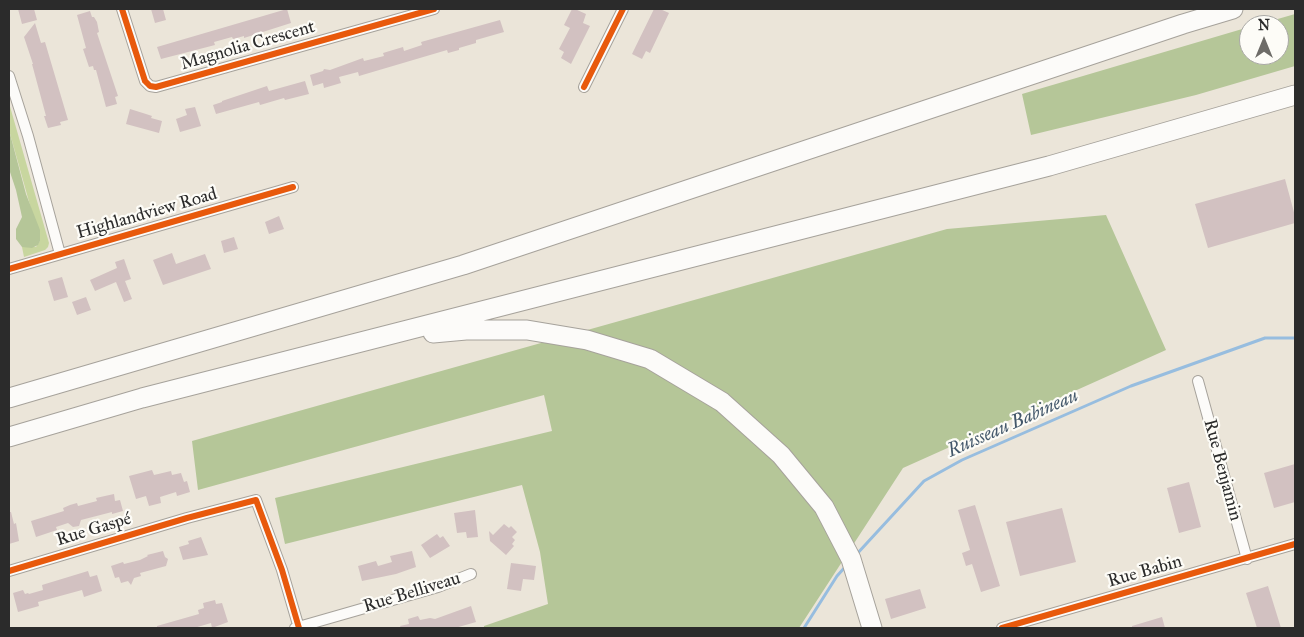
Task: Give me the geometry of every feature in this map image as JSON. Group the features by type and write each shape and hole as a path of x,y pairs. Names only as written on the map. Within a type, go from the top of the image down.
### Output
{"highway":[{"path":"9,398 463,265 1182,24 1233,9"},
{"path":"9,437 142,398 1049,166 1295,95"},
{"path":"372,339 466,330 527,330 587,340 650,359 722,402 781,455 824,507 851,558 872,628"}],"street":[{"name":"Magnolia Crescent","path":"122,9 144,81 150,86 156,87 434,9"},
{"path":"584,87 623,9"},
{"path":"9,76 28,136 60,254"},
{"name":"Highlandview Road","path":"9,269 293,188"},
{"name":"Rue Benjamin","path":"1198,381 1248,559"},
{"name":"Rue Gaspé","path":"9,571 187,518 256,500 282,570 298,628"},
{"name":"Rue Babin","path":"1002,628 1295,544"},
{"name":"Rue Belliveau","path":"298,628 438,587 471,574"}],"green space":[{"path":"1295,14 1295,66 1196,95 1031,135 1022,94 1239,30 1239,65 1289,65 1289,16"},
{"path":"9,103 49,243 45,250 24,257 22,247 36,247 40,241 9,130"},
{"path":"9,130 26,194 40,230 40,241 38,245 32,248 22,247 16,239 16,229 22,217 9,169"},
{"path":"1106,215 1166,350 903,468 799,628 484,628 484,626 548,604 540,552 522,485 285,544 275,498 552,431 544,395 198,490 192,441 947,229"}],"building":[{"path":"18,9 34,9 37,20 22,24"},
{"path":"151,9 163,9 166,20 155,23"},
{"path":"287,9 291,23 244,38 244,36 233,39 232,37 214,42 215,45 161,59 157,47"},
{"path":"572,9 586,14 583,23 590,26 571,64 561,58 564,52 559,49 570,28 564,25"},
{"path":"654,9 660,9 669,13 650,53 646,51 642,59 632,54"},
{"path":"90,11 92,17 97,22 99,32 97,33 118,96 115,97 117,104 106,107 96,70 94,70 93,66 89,67 83,49 86,48 77,15"},
{"path":"500,20 504,32 476,40 476,43 459,48 459,50 448,53 447,50 359,76 358,72 339,77 341,83 324,88 323,83 313,86 310,75 324,69 330,70 363,58 364,61 384,56 383,53 403,47 404,51 422,45 421,42"},
{"path":"35,23 41,43 45,42 68,120 60,122 61,125 48,128 33,64 24,37"},
{"path":"305,81 309,94 285,100 284,98 260,105 259,102 216,114 213,105 267,86 269,91"},
{"path":"195,107 201,126 180,132 176,119 187,115 185,109"},
{"path":"130,109 162,121 159,133 126,124"},
{"path":"1285,179 1295,216 1295,223 1208,248 1195,204"},
{"path":"279,216 284,229 269,234 265,222"},
{"path":"234,237 238,249 224,253 221,241"},
{"path":"172,253 176,264 205,254 211,269 163,285 153,260"},
{"path":"124,259 131,279 125,281 132,299 124,302 116,282 95,291 90,280 117,268 115,262"},
{"path":"62,277 68,297 54,301 48,281"},
{"path":"86,297 91,310 77,315 72,302"},
{"path":"1295,464 1295,502 1274,508 1264,473"},
{"path":"152,470 154,475 171,471 172,475 181,473 184,482 187,481 190,492 177,496 176,492 160,497 161,503 149,506 146,496 136,499 129,476"},
{"path":"1189,482 1201,527 1179,533 1167,488"},
{"path":"114,494 115,501 120,500 123,511 81,520 79,526 73,527 68,523 56,527 57,530 36,537 31,521 64,511 63,508 70,505 77,503 78,506 97,501 96,498"},
{"path":"975,505 1000,586 981,592 972,564 966,566 962,553 970,550 958,510"},
{"path":"1062,508 1076,562 1020,576 1006,522"},
{"path":"475,510 478,537 467,538 466,532 457,533 454,513"},
{"path":"9,512 11,512 14,524 16,523 19,541 9,544"},
{"path":"504,524 509,528 511,526 517,532 512,537 515,540 512,544 514,546 506,555 490,541 489,531 493,535"},
{"path":"437,534 440,538 443,536 450,546 430,558 421,545"},
{"path":"201,537 208,555 183,560 179,547 189,544 188,541"},
{"path":"163,551 168,559 166,566 140,573 141,576 134,578 131,585 128,581 121,583 119,577 115,578 111,566 140,560 147,555"},
{"path":"412,551 416,567 396,574 362,581 358,566 376,561 378,566 392,562 390,556"},
{"path":"511,563 536,566 534,580 523,579 521,591 507,589"},
{"path":"88,571 90,577 97,575 102,591 84,597 82,590 38,602 39,606 18,612 13,593 23,590 25,594 29,594 43,590 42,585"},
{"path":"1268,586 1281,628 1257,628 1246,593"},
{"path":"920,589 926,608 891,619 885,599"},
{"path":"215,600 216,604 222,603 228,622 212,628 211,623 194,628 157,628 157,626 199,614 198,610 204,608 203,603"},
{"path":"471,606 476,622 455,628 401,628 400,626 409,624 408,619 418,616 420,620 435,619"},
{"path":"1162,617 1165,628 1132,628 1132,626"}],"waterway":[{"name":"Ruisseau Babineau","path":"855,556 924,481 962,460 1131,386 1265,338 1295,338"},
{"name":"Ruisseau Babineau","path":"804,628 837,576 846,566"}],"cycle path":[{"path":"122,9 145,81 150,86 156,87 434,9"},
{"path":"584,87 623,9"},
{"path":"9,269 293,187"},
{"path":"9,571 187,518 256,500 282,570 299,628"},
{"path":"1002,628 1295,544"}]}
